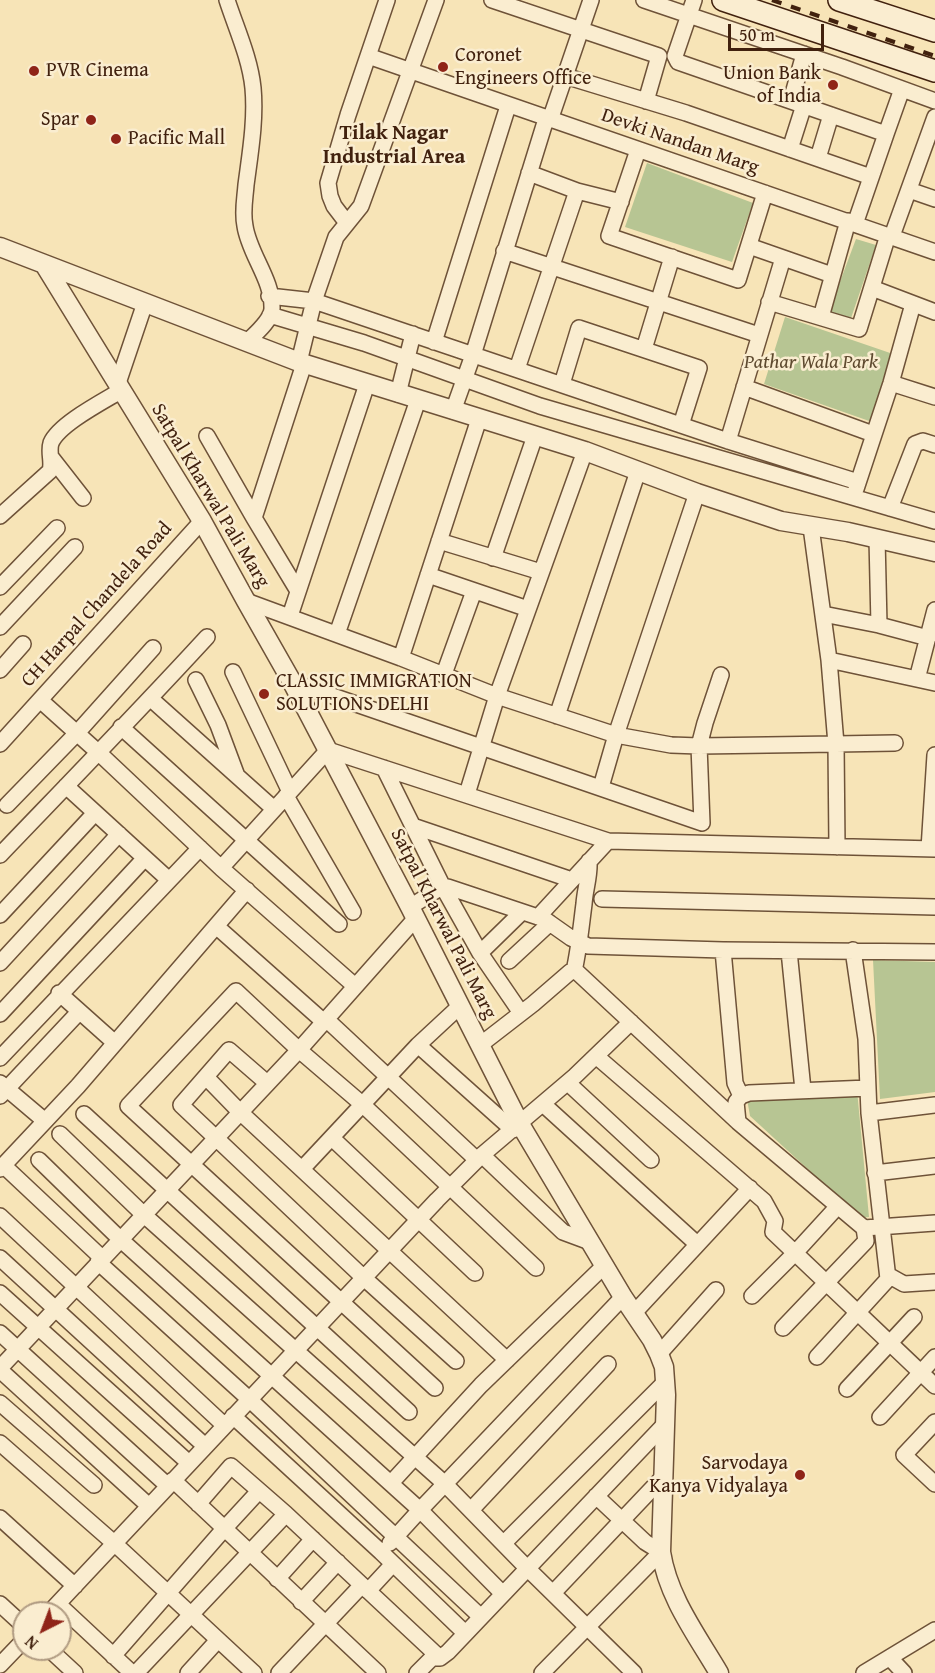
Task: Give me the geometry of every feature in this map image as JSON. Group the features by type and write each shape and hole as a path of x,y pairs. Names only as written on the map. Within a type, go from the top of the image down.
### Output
{"main road":[{"path":"723,0 935,71"},
{"path":"839,0 935,31"}],"street":[{"path":"227,0 245,55 253,89 251,142 243,208 244,225 272,308 270,315 247,342"},
{"path":"347,223 334,206 328,183 387,0"},
{"path":"254,518 301,363 314,301 336,237 361,207 436,0"},
{"path":"492,0 659,56 646,101"},
{"path":"453,411 473,355 529,173 591,0"},
{"path":"644,0 935,101"},
{"path":"694,0 675,56 678,62 886,134"},
{"path":"842,67 850,43"},
{"path":"790,149 804,54"},
{"name":"Devki Nandan Marg","path":"368,56 935,252"},
{"path":"564,76 646,101 871,177"},
{"path":"821,317 832,275 871,177 902,89"},
{"path":"435,342 508,106"},
{"path":"818,158 831,115"},
{"path":"769,302 859,329 890,236 930,147 935,117"},
{"path":"638,150 609,236 738,280 765,193"},
{"path":"529,173 578,191 621,202"},
{"path":"909,190 935,199"},
{"path":"518,369 578,191"},
{"path":"749,246 832,275"},
{"path":"0,247 301,363 585,451 781,521 877,538 935,552"},
{"path":"504,251 759,335"},
{"path":"644,349 672,257"},
{"path":"728,441 783,258"},
{"name":"Satpal Kharwal Pali Marg","path":"44,264 202,521 292,682 480,1045 516,1127 659,1354 664,1367 665,1382 661,1552 664,1571 669,1586 716,1672"},
{"path":"872,288 935,312"},
{"path":"269,296 314,301 728,441 858,482"},
{"path":"0,516 48,473 51,468 51,444 61,430 120,386 145,303"},
{"path":"853,498 891,383 913,304"},
{"path":"270,315 308,325 406,358 540,406 935,521"},
{"path":"562,384 579,328 644,349 699,368 681,424"},
{"path":"398,394 412,334"},
{"path":"891,383 935,397"},
{"path":"290,616 367,384"},
{"path":"744,387 873,434"},
{"path":"337,634 418,400"},
{"path":"401,658 479,419"},
{"path":"207,436 298,591"},
{"path":"493,558 535,436"},
{"path":"890,508 915,444 923,441 935,445"},
{"path":"467,794 497,696 585,451"},
{"path":"51,457 83,498"},
{"path":"557,716 638,471"},
{"path":"601,787 616,735 698,493"},
{"name":"CH Harpal Chandela Road","path":"0,744 202,521"},
{"path":"811,527 829,660 836,744 837,847"},
{"path":"0,587 57,528"},
{"path":"877,538 879,625"},
{"path":"439,541 541,572"},
{"path":"0,627 75,547"},
{"path":"428,575 528,609"},
{"path":"444,674 474,591"},
{"path":"246,601 444,674 497,696 616,735 671,745 699,747 895,743"},
{"path":"917,679 935,610"},
{"path":"823,614 928,638"},
{"path":"0,855 207,637"},
{"path":"0,670 23,644"},
{"path":"7,805 153,648"},
{"path":"829,660 935,684"},
{"path":"233,672 288,794 353,912"},
{"path":"292,682 702,823 699,747 721,675"},
{"path":"196,680 219,724 237,776"},
{"path":"150,698 274,809"},
{"path":"40,700 221,868 355,986"},
{"path":"121,727 339,924"},
{"path":"221,868 328,750 608,841 932,849 935,755"},
{"path":"384,768 443,887 480,953 521,1013"},
{"path":"66,786 169,880"},
{"path":"0,915 95,813"},
{"path":"413,826 572,880"},
{"path":"0,963 119,834"},
{"path":"509,961 544,920 572,880 608,841"},
{"path":"0,1058 59,993 200,848"},
{"path":"0,1014 146,858"},
{"path":"574,971 580,944 584,901 590,877 589,861"},
{"path":"148,1506 0,1369 299,1050 355,986 413,913 443,887"},
{"path":"443,887 544,920 580,944 588,946 935,952"},
{"path":"247,890 115,1043 2,1167 481,1617"},
{"path":"602,899 935,907"},
{"path":"480,953 522,912"},
{"path":"216,926 563,1232 590,1242"},
{"path":"723,950 735,1083 741,1096"},
{"path":"817,1357 888,1279 869,1113 866,1039 853,950"},
{"path":"789,951 802,1090"},
{"path":"480,1045 574,971"},
{"path":"574,971 738,1122 864,1228 866,1241 783,1328"},
{"path":"435,1388 128,1106 236,991 451,1186 536,1268"},
{"path":"59,993 115,1043"},
{"path":"302,1169 418,1045 460,1006"},
{"path":"45,1121 2,1090 79,1011"},
{"path":"60,1601 451,1186 480,1157 568,1083 630,1022"},
{"path":"418,1045 516,1127"},
{"path":"267,1083 230,1050 181,1105 363,1278 456,1361"},
{"path":"596,1056 764,1201 775,1221 773,1232 935,1386"},
{"path":"206,1077 240,1112 507,1359"},
{"path":"568,1083 651,1160"},
{"path":"738,1122 736,1102 741,1096 749,1093 868,1088"},
{"path":"543,1104 697,1244"},
{"path":"869,1113 935,1105"},
{"path":"84,1114 409,1412"},
{"path":"60,1134 143,1214 444,1483 634,1673"},
{"path":"332,1138 475,1273"},
{"path":"39,1160 120,1239 420,1510 503,1594"},
{"path":"875,1173 935,1166"},
{"path":"634,1313 750,1188"},
{"path":"752,1296 837,1206"},
{"path":"0,1216 228,1421 381,1552 465,1634"},
{"path":"864,1228 935,1223"},
{"path":"0,1258 204,1446"},
{"path":"391,1483 507,1359 604,1266"},
{"path":"888,1275 904,1284 935,1282"},
{"path":"659,1354 716,1290"},
{"path":"0,1293 189,1463"},
{"path":"381,1552 444,1483 623,1297"},
{"path":"847,1389 914,1317"},
{"path":"0,1333 170,1483 198,1504 378,1673"},
{"path":"880,1417 935,1358"},
{"path":"471,1510 608,1364"},
{"path":"504,1543 665,1382"},
{"path":"0,1403 94,1485"},
{"path":"935,1422 904,1455 935,1484"},
{"path":"417,1673 432,1658 440,1658 465,1634 665,1424"},
{"path":"0,1443 114,1543 254,1673"},
{"path":"198,1504 231,1466 286,1514 440,1658"},
{"path":"553,1593 663,1477"},
{"path":"113,1656 260,1491"},
{"path":"548,1671 587,1626 661,1552 645,1542 596,1496"},
{"path":"72,1623 134,1673 191,1616 286,1514"},
{"path":"0,1518 75,1586"},
{"path":"277,1579 313,1539"},
{"path":"301,1602 338,1562"},
{"path":"279,1673 324,1623 393,1564"},
{"path":"0,1604 12,1615"},
{"path":"864,1673 935,1630"},
{"path":"188,1673 218,1640"},
{"path":"3,1673 0,1668 12,1654"},
{"path":"890,1658 904,1673"},
{"path":"62,1661 75,1673"}],"green space":[{"path":"647,163 753,203 732,262 625,227"},
{"path":"856,239 876,245 850,321 829,311"},
{"name":"Pathar Wala Park","path":"785,317 896,355 872,422 764,384"},
{"path":"873,960 935,962 935,1092 880,1099"},
{"path":"857,1090 869,1217 861,1218 750,1116 746,1093"}],"railway":[{"path":"772,0 935,56"}],"place":[{"name":"Coronet Engineers Office","path":"443,67"},
{"name":"PVR Cinema","path":"34,71"},
{"name":"Union Bank of India","path":"833,85"},
{"name":"Spar","path":"91,120"},
{"name":"Pacific Mall","path":"116,139"},
{"name":"CLASSIC IMMIGRATION SOLUTIONS DELHI","path":"264,694"},
{"name":"Sarvodaya Kanya Vidyalaya","path":"800,1475"}],"district":[{"name":"Tilak Nagar Industrial Area","path":"394,146"}]}
